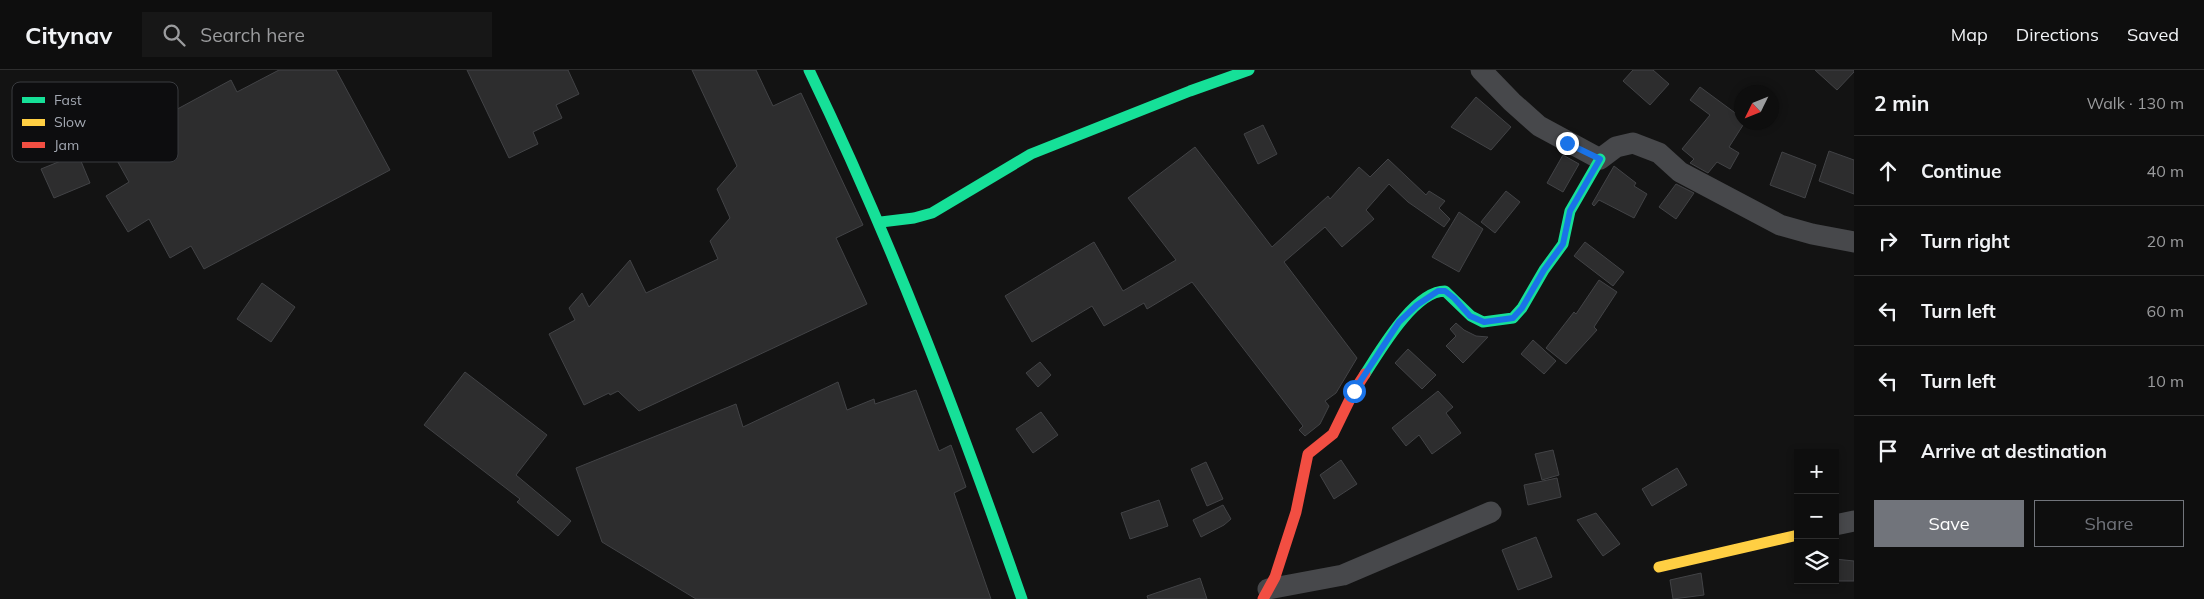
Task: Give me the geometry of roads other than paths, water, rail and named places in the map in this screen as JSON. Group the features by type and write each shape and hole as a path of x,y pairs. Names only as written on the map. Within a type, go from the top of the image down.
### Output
{"street":[{"path":"809,70 880,222 936,359 1022,599"},
{"path":"880,222 914,218 932,213 1031,154 1190,91 1249,70"},
{"path":"1481,70 1539,126 1600,159"},
{"path":"1266,594 1275,577 1296,512 1308,454 1333,434 1354,391 1399,322 1417,305 1438,291 1445,291 1470,316 1484,322 1513,318 1522,308 1544,270 1563,244 1570,211 1600,159 1616,147 1634,143 1659,153 1680,172 1780,225 1812,234 1854,242"},
{"path":"1266,594 1343,575 1491,512"},
{"path":"1839,524 1854,521"},
{"path":"1659,567 1794,536"}]}
